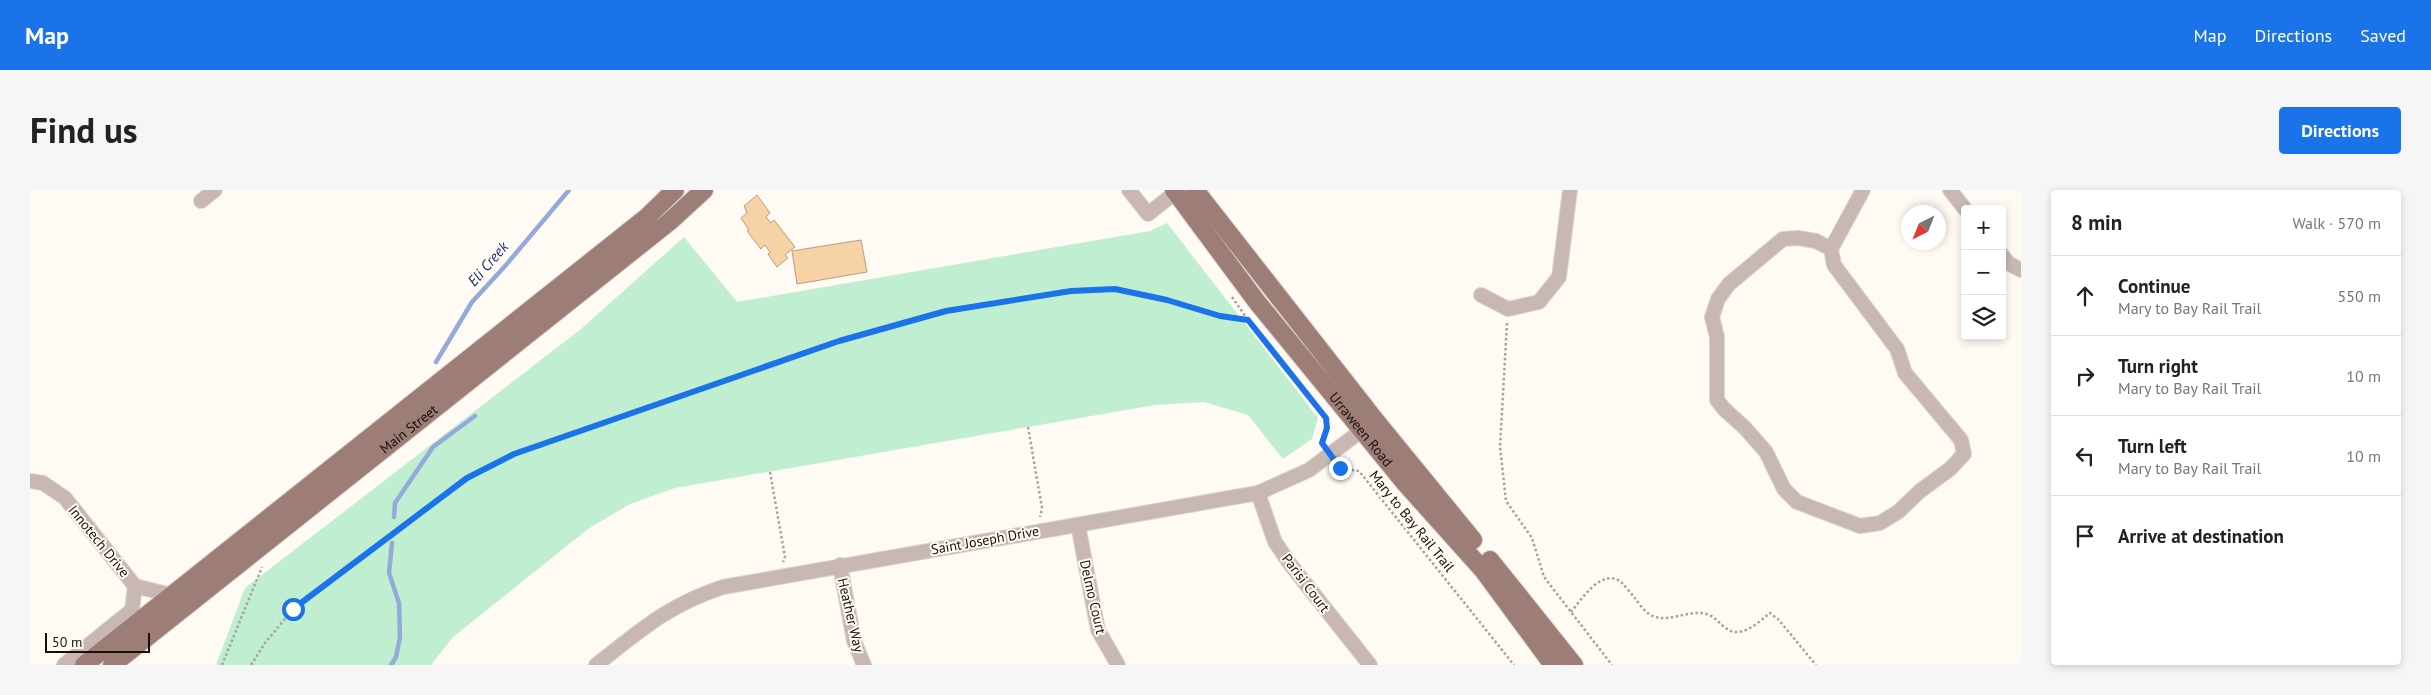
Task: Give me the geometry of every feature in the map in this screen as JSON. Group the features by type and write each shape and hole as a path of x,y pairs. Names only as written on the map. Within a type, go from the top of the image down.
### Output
{"main road":[{"name":"Main Street","path":"84,665 647,217 675,190"},
{"name":"Main Street","path":"112,665 669,222 704,190"},
{"name":"Urraween Road","path":"1195,190 1369,425 1483,570 1553,665"},
{"name":"Urraween Road","path":"1175,191 1257,302 1369,425 1574,665"}],"street":[{"path":"201,201 215,190"},
{"path":"1129,190 1148,214 1175,191"},
{"path":"1481,295 1508,309 1539,302 1560,277 1570,190"},
{"path":"1831,249 1816,241 1798,238 1783,239 1729,284 1718,299 1712,317 1717,337 1718,400 1766,452 1784,489 1797,502 1860,526 1880,523 1898,512 1920,491 1950,469 1964,454 1961,440 1905,373 1897,350 1834,265 1831,249 1864,190"},
{"path":"1950,190 1962,205"},
{"path":"2006,261 2021,270"},
{"name":"Saint Joseph Drive","path":"602,663 656,617 696,596 723,587 1258,493 1309,470 1369,425"},
{"name":"Innotech Drive","path":"30,480 43,484 65,498 135,586 171,595"},
{"name":"Parisi Court","path":"1258,493 1276,542 1290,564 1370,665"},
{"name":"Delmo Court","path":"1078,524 1098,630 1118,665"},
{"name":"Heather Way","path":"840,565 854,641 864,665"},
{"path":"132,610 135,586"},
{"path":"64,665 132,610 153,609"}],"path":[{"path":"251,665 265,643 293,609 467,478 514,454 839,341 946,311 1071,291 1115,289 1167,300 1220,316 1248,320 1326,418 1327,428 1322,443 1330,455"},
{"path":"1508,309 1500,447 1506,501 1532,538 1544,577 1612,665"},
{"path":"1028,427 1042,508 1038,522 1040,531"},
{"name":"Mary to Bay Rail Trail","path":"1330,455 1343,469 1359,471 1514,665"},
{"path":"770,472 785,557 782,564 783,576"},
{"path":"222,665 265,560"},
{"path":"1570,612 1598,581 1611,578 1620,581 1649,614 1662,618 1689,612 1703,613 1711,616 1727,629 1736,632 1747,629 1770,613 1778,618 1816,665"}],"green space":[{"path":"1167,223 1318,418 1312,439 1283,459 1248,415 1204,402 1155,405 675,488 630,504 588,529 453,637 431,665 216,665 245,588 581,329 684,237 737,302 1150,231"}],"building":[{"path":"757,195 770,213 766,217 771,223 774,220 795,247 785,255 788,258 777,267 768,254 770,252 765,245 761,249 747,231 749,230 741,218 747,213 744,206"},
{"path":"861,240 867,272 797,284 792,251"}],"waterway":[{"name":"Eli Creek","path":"436,362 472,302 569,190"},
{"name":"Eli Creek","path":"394,517 395,503 433,447 475,416"},
{"name":"Eli Creek","path":"391,665 396,657 400,637 399,603 389,573 392,543"}],"route":[{"path":"293,609 313,591 467,478 514,454 839,341 946,311 1071,291 1115,289 1167,300 1220,316 1248,320 1326,418 1327,428 1322,443 1340,468"}]}
